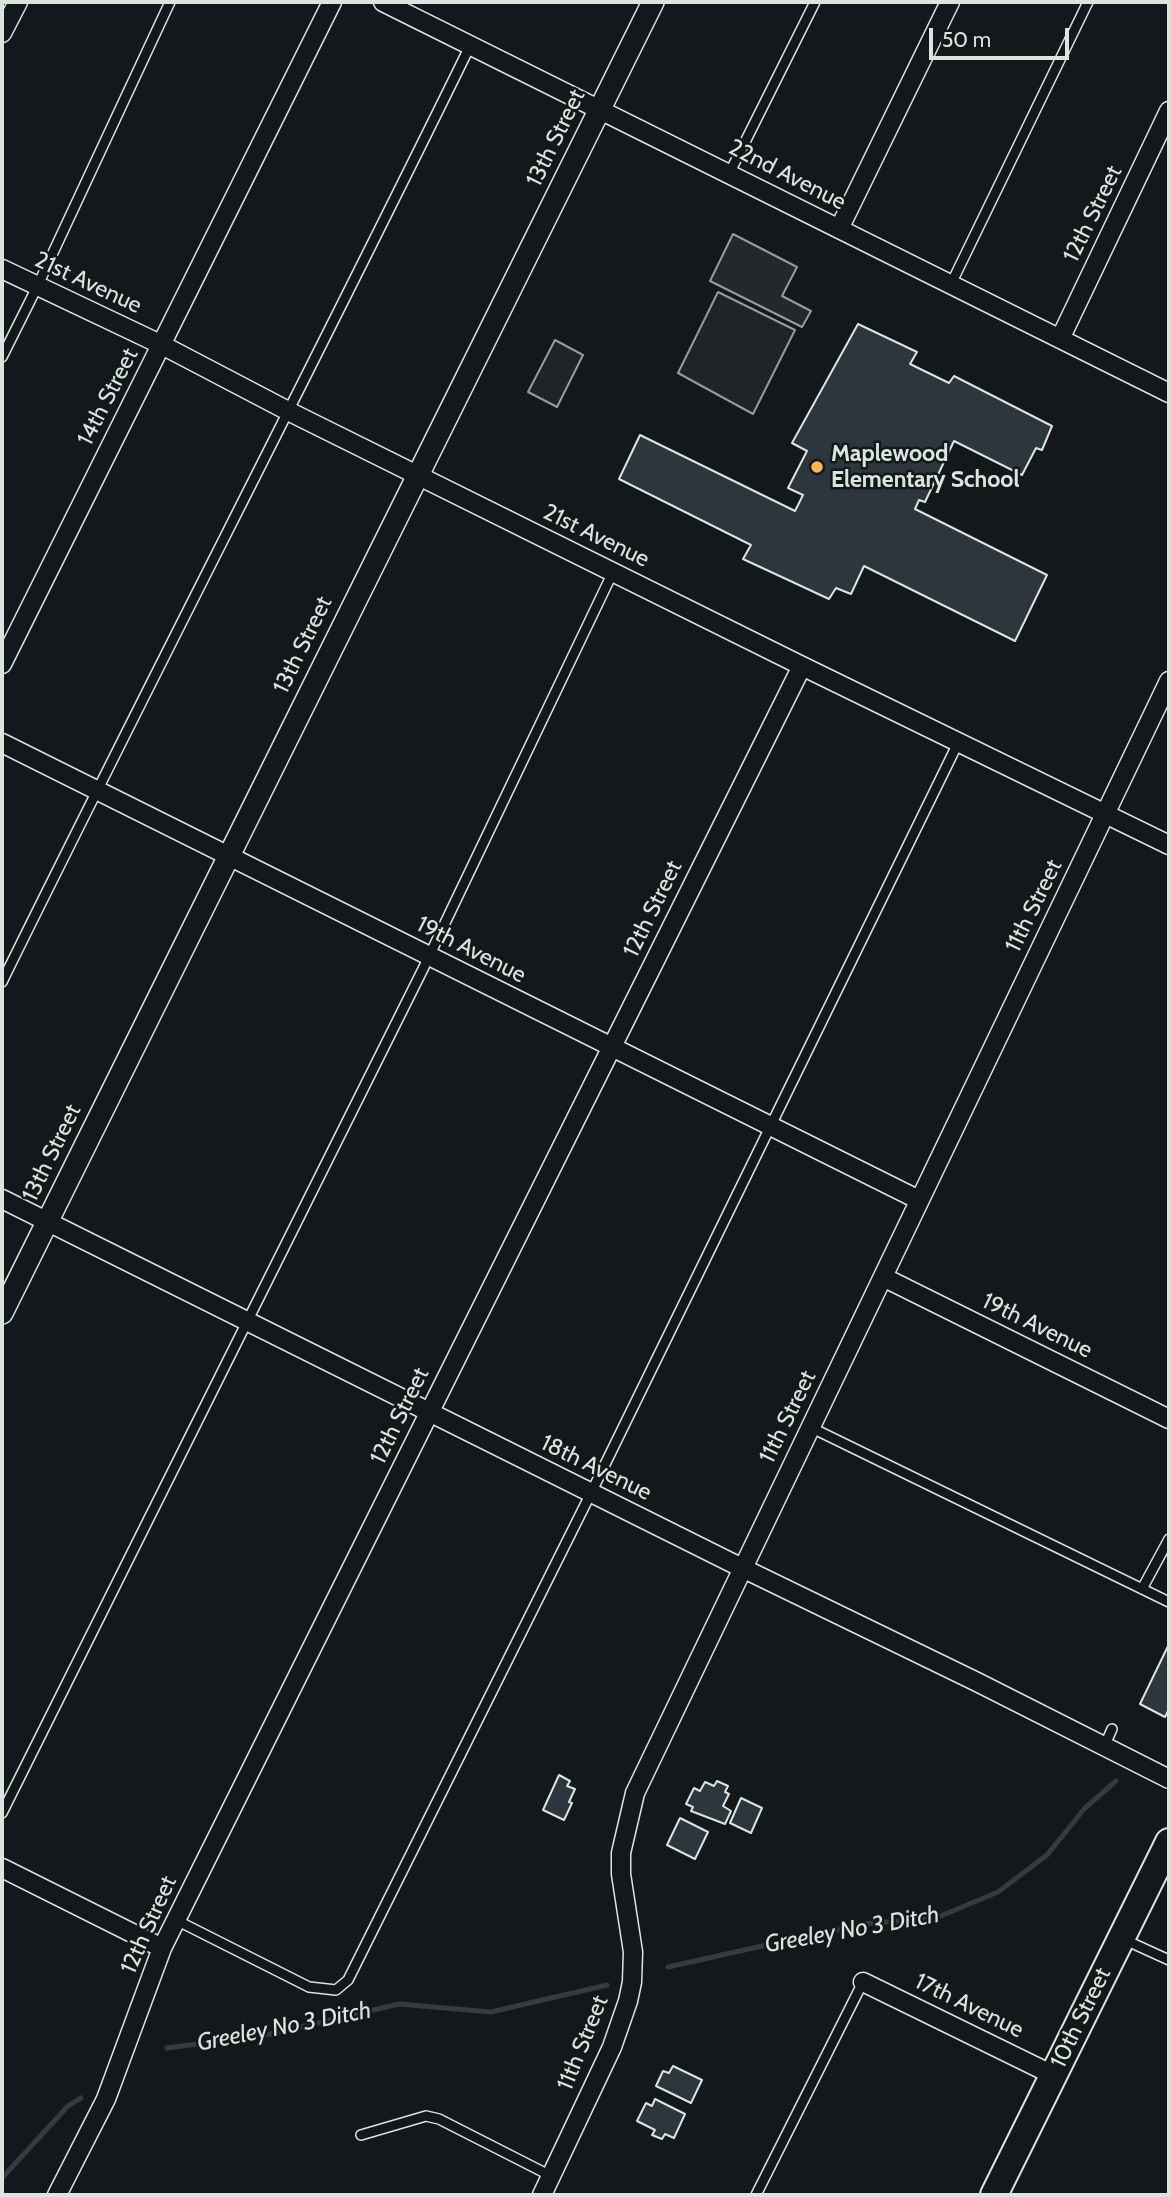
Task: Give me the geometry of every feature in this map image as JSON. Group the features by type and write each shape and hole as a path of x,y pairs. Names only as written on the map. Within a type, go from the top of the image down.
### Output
{"main road":[{"name":"10th Street","path":"994,2195 1169,1842"}],"street":[{"path":"2,33 18,2"},
{"name":"14th Street","path":"2,664 332,2"},
{"name":"22nd Avenue","path":"383,2 1169,393"},
{"name":"13th Street","path":"2,1313 653,2"},
{"path":"839,229 950,2"},
{"name":"12th Street","path":"1060,339 1169,111"},
{"name":"21st Avenue","path":"2,269 162,345 290,412 1169,845"},
{"name":"12th Street","path":"57,2195 106,2099 162,1948 802,666"},
{"name":"11th Street","path":"542,2195 620,2028 630,1992 633,1952 621,1874 621,1853 635,1793 1169,681"},
{"name":"19th Avenue","path":"2,743 919,1200"},
{"name":"18th Avenue","path":"2,1199 1169,1779"},
{"name":"19th Avenue","path":"883,1277 1169,1419"},
{"path":"2,1868 162,1948"},
{"name":"17th Avenue","path":"863,1982 1053,2075"}],"lane":[{"path":"2,357 170,2"},
{"path":"729,174 815,2"},
{"path":"951,285 1088,2"},
{"path":"2,982 96,790 290,412 470,46"},
{"path":"2,1812 429,956 613,572"},
{"path":"176,1920 309,1987 336,1990 348,1980 772,1127 959,741"},
{"path":"810,1427 1169,1602"},
{"path":"1142,1589 1169,1539"},
{"path":"1104,1747 1112,1729"},
{"path":"1121,1938 1169,1960"},
{"path":"756,2195 863,1982"},
{"path":"361,2135 426,2116 439,2119 551,2176"}],"shaded area":[{"path":"733,234 797,267 782,296 811,311 802,327 710,281"},
{"path":"718,292 795,330 753,414 678,373"},
{"path":"555,340 583,355 557,407 528,392"}],"building":[{"path":"858,324 917,352 910,364 949,383 954,376 1052,426 1042,450 1036,448 1022,475 954,441 925,502 919,500 915,509 1047,575 1015,641 864,566 851,594 836,588 829,599 743,559 751,545 619,479 640,435 795,511 803,495 788,488 807,451 792,443"},
{"path":"1169,1644 1169,1709 1165,1717 1140,1704"},
{"path":"559,1775 570,1781 567,1786 575,1789 564,1820 543,1810"},
{"path":"717,1781 728,1786 725,1792 729,1794 723,1806 731,1811 725,1824 691,1811 693,1807 686,1804 694,1788 700,1791 705,1782 714,1786"},
{"path":"741,1798 762,1808 751,1833 730,1823"},
{"path":"680,1818 708,1832 695,1859 667,1845"},
{"path":"673,2066 702,2080 691,2103 656,2086 663,2071 669,2073"},
{"path":"655,2099 685,2114 674,2138 665,2134 662,2139 652,2135 655,2130 637,2121 646,2103 652,2106"}],"waterway":[{"name":"Greeley No 3 Ditch","path":"668,1967 861,1924 936,1918 998,1892 1047,1855 1085,1808 1116,1781"},
{"name":"Greeley No 3 Ditch","path":"167,2048 266,2035 399,2004 491,2012 607,1985"},
{"name":"Greeley No 3 Ditch","path":"2,2178 68,2106 81,2098"}],"place":[{"name":"Maplewood Elementary School","path":"817,467"}]}
